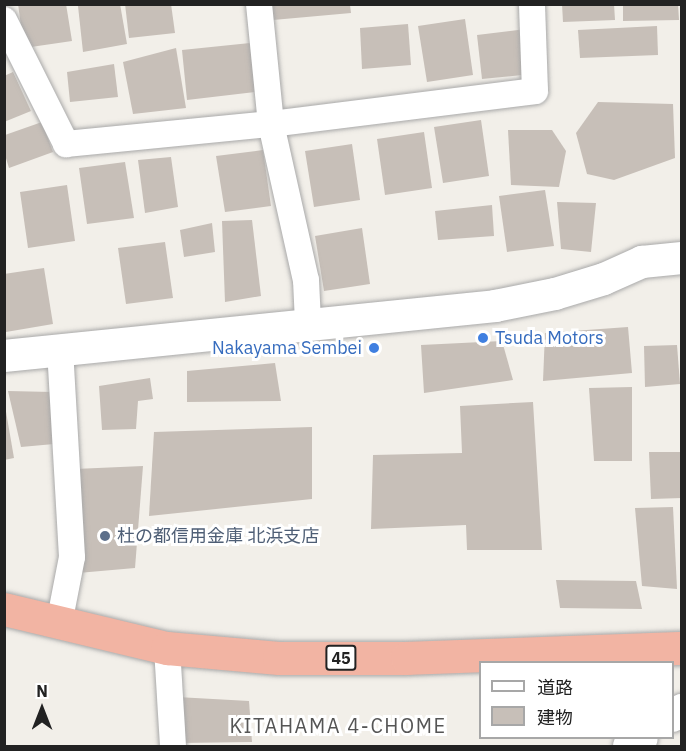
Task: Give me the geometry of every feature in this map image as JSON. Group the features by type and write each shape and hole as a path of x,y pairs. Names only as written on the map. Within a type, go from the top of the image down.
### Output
{"highway":[{"name":"45","path":"4,609 167,648 279,658 406,658 681,648"}],"street":[{"path":"259,4 271,124 306,280 308,323"},
{"path":"4,20 66,144 271,124 535,91 532,4"},
{"path":"4,356 308,323 495,306 555,294 604,279 642,262 681,258"},
{"path":"59,624 72,556 60,350"},
{"path":"167,648 173,747"}],"building":[{"path":"18,4 66,4 72,41 24,48"},
{"path":"120,4 127,44 83,52 78,6"},
{"path":"125,4 171,4 175,33 129,38"},
{"path":"562,4 614,4 615,20 563,22"},
{"path":"623,4 678,4 679,20 623,21"},
{"path":"271,5 350,5 351,13 273,20"},
{"path":"465,19 473,75 427,82 418,26"},
{"path":"408,24 411,65 362,69 360,28"},
{"path":"657,26 658,55 580,58 578,30"},
{"path":"526,29 522,75 482,79 477,35"},
{"path":"250,43 255,92 187,100 182,50"},
{"path":"176,48 186,108 133,114 123,62"},
{"path":"114,64 118,97 70,102 67,72"},
{"path":"13,72 31,111 4,122 4,76"},
{"path":"598,102 673,104 675,158 614,180 587,174 576,133"},
{"path":"481,120 489,176 443,183 434,127"},
{"path":"42,122 53,152 9,168 5,155 5,135"},
{"path":"508,130 552,130 566,151 559,187 511,185"},
{"path":"424,132 432,188 385,195 377,139"},
{"path":"352,144 360,200 314,207 305,151"},
{"path":"263,150 271,206 225,212 216,156"},
{"path":"171,157 178,207 145,213 138,160"},
{"path":"125,162 134,218 87,224 79,168"},
{"path":"67,185 75,241 28,248 20,192"},
{"path":"545,190 554,246 507,252 499,196"},
{"path":"557,202 596,203 591,252 561,249"},
{"path":"492,205 494,236 438,240 435,211"},
{"path":"252,220 261,296 225,302 222,221"},
{"path":"212,223 215,252 184,257 180,230"},
{"path":"362,228 370,284 324,291 315,236"},
{"path":"165,242 173,298 126,304 118,248"},
{"path":"44,268 53,324 6,332 4,274"},
{"path":"628,327 632,373 543,381 545,333"},
{"path":"502,341 513,380 424,393 421,345"},
{"path":"677,345 680,384 645,387 644,346"},
{"path":"275,363 281,401 187,402 187,371"},
{"path":"150,378 153,399 138,401 136,429 102,430 99,386"},
{"path":"632,387 632,461 594,461 589,388"},
{"path":"8,391 52,392 54,444 21,447"},
{"path":"4,400 14,458 4,460"},
{"path":"533,402 542,550 467,550 466,525 371,529 373,455 462,453 460,406"},
{"path":"312,427 312,499 149,516 154,432"},
{"path":"649,452 682,452 682,498 651,499"},
{"path":"143,466 135,568 78,573 75,469"},
{"path":"673,507 677,589 642,586 635,508"},
{"path":"556,580 636,581 642,609 560,608"},
{"path":"177,697 249,701 252,742 180,743"}],"place":[{"name":"Tsuda Motors","path":"483,338"},
{"name":"Nakayama Sembei","path":"374,348"},
{"name":"杜の都信用金庫 北浜支店","path":"105,536"}],"district":[{"name":"KITAHAMA 4-CHOME","path":"338,725"}]}
